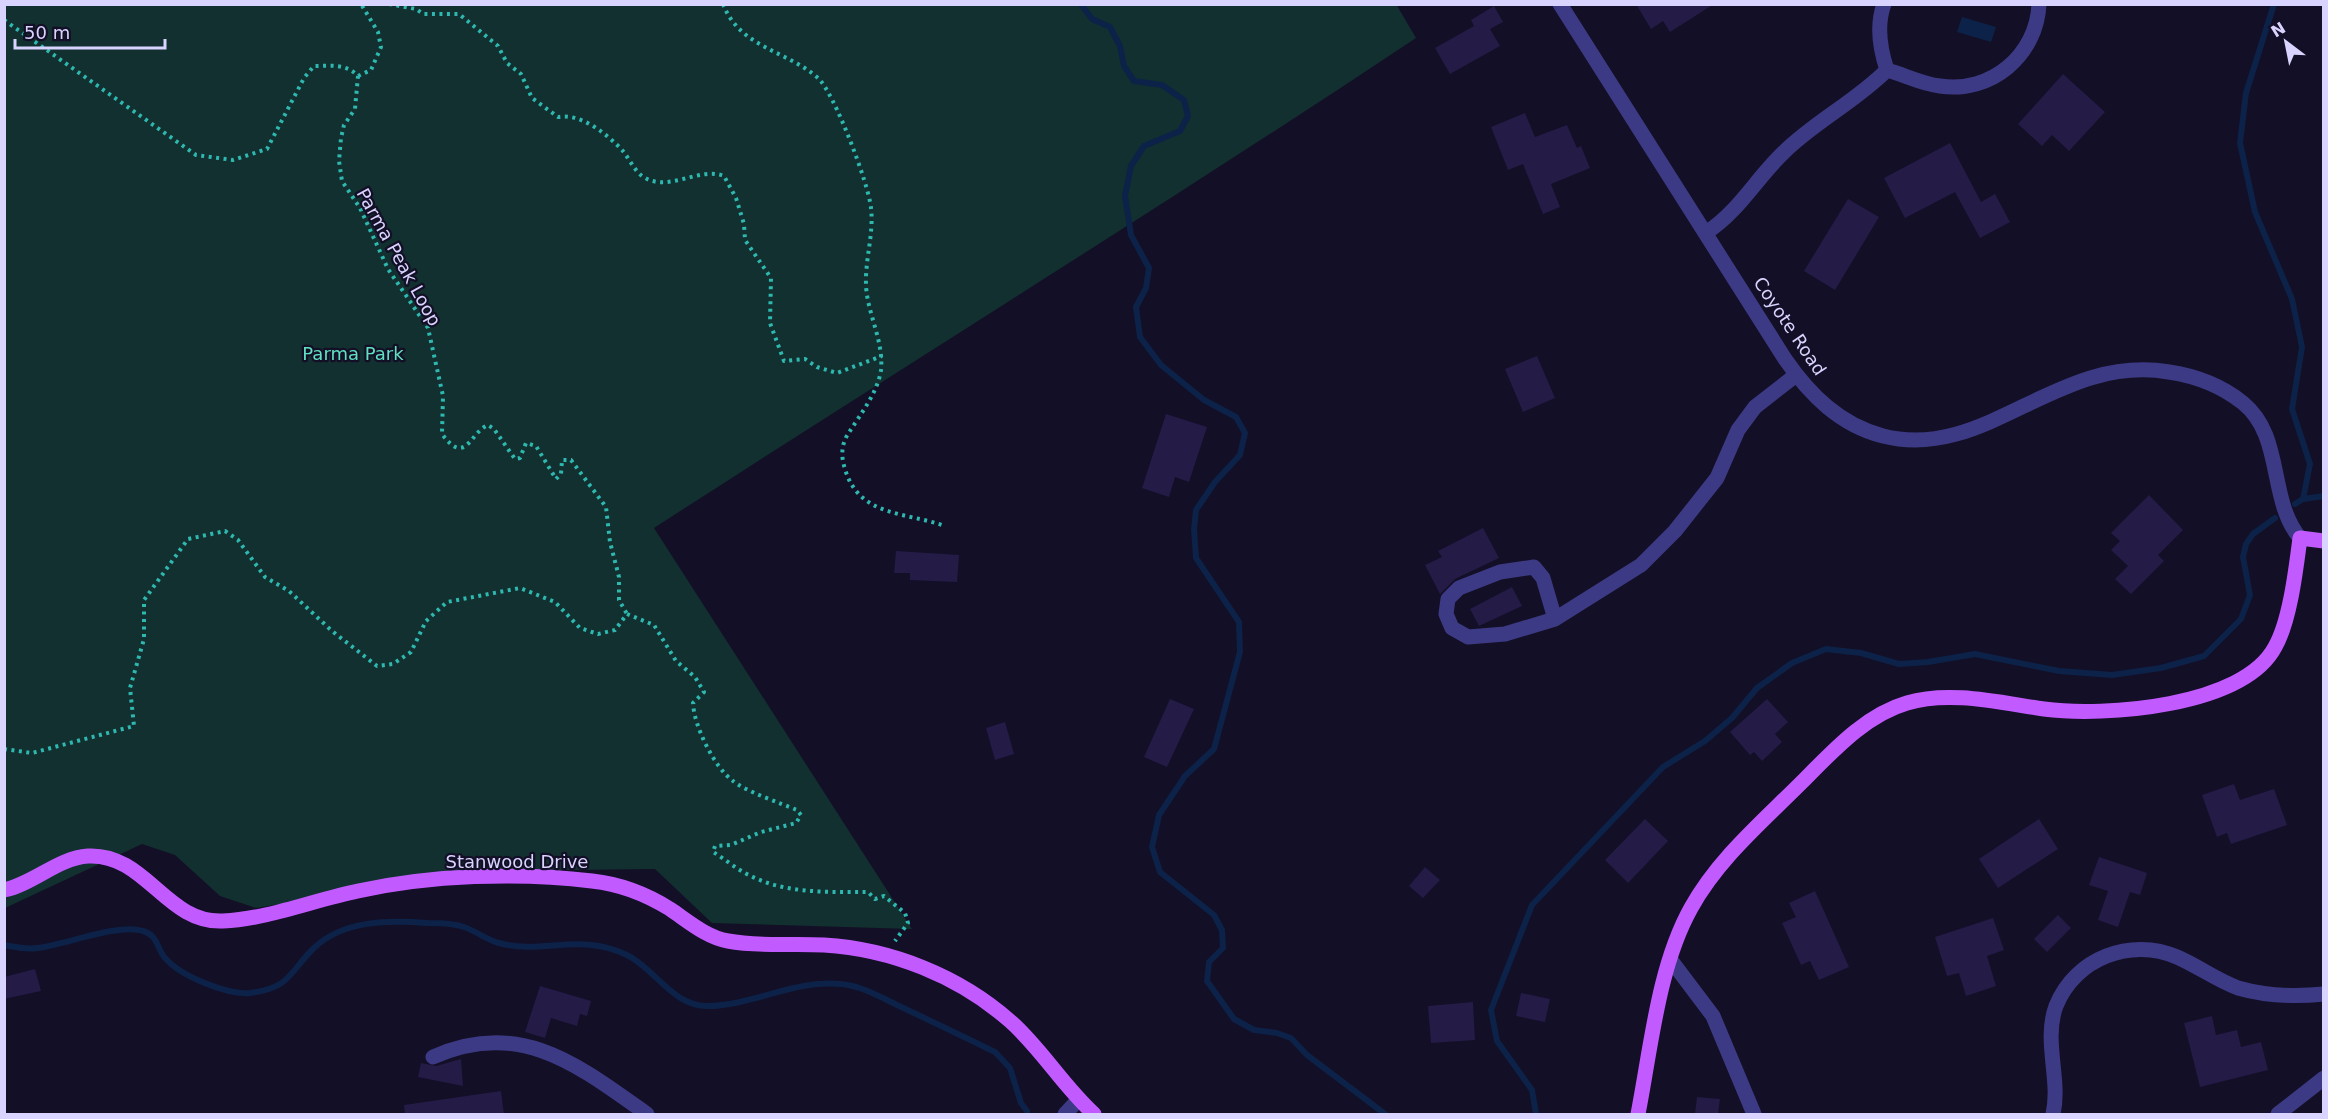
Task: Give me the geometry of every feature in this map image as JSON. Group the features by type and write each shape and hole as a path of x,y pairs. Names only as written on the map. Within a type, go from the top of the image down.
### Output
{"main road":[{"path":"1638,1114 1670,959 1691,908 1718,868 1813,770 1876,717 1893,708 1921,700 1966,699 2055,710 2094,711 2178,701 2229,688 2261,667 2276,646 2295,575 2300,538 2324,542"},
{"name":"Stanwood Drive","path":"4,890 34,880 73,859 88,856 103,857 138,871 185,913 202,920 224,921 354,891 414,882 482,878 585,880 616,885 640,893 720,939 746,943 829,945 883,955 939,975 965,988 993,1007 1021,1031 1078,1100 1094,1114"}],"street":[{"name":"Coyote Road","path":"1560,4 1796,375 1829,409 1852,424 1892,438 1926,441 1950,437 1970,430 2061,387 2108,372 2157,370 2206,381 2233,395 2258,418 2271,452 2286,518 2300,538"},
{"path":"1884,4 1879,23 1887,70"},
{"path":"1887,70 1941,87 1966,87 1980,83 2000,74 2021,55 2034,33 2039,4"},
{"path":"1707,232 1734,212 1783,153 1858,97 1887,70"},
{"path":"1555,619 1543,578 1534,567 1500,572 1459,588 1448,599 1446,614 1452,628 1468,637 1505,634 1555,619 1648,558 1675,531 1717,478 1738,429 1755,407 1796,375"},
{"path":"2054,1114 2051,1027 2056,1006 2066,987 2080,971 2098,959 2128,950 2160,951 2238,988 2271,995 2324,994"},
{"path":"1670,959 1713,1016 1754,1114"},
{"path":"433,1057 472,1043 496,1041 520,1043 543,1051 602,1083 647,1114"},
{"path":"2278,1114 2324,1078"},
{"path":"1065,1114 1078,1100"}],"path":[{"path":"4,20 196,155 233,160 267,149 304,78 314,66 345,67 358,76 371,70 381,47 378,32 361,4"},
{"path":"389,4 416,9 423,14 459,14 498,46 507,63 521,74 526,90 538,104 558,117 567,115 597,129 623,151 643,177 667,183 712,172 724,176 736,198 744,224 745,240 771,278 770,324 784,362 805,359 817,367 837,373 882,356"},
{"path":"723,4 728,17 756,44 817,77 830,96 868,189 872,229 867,292 882,356 879,380 842,447 843,465 850,484 863,499 885,511 945,526"},
{"name":"Parma Peak Loop","path":"358,76 355,109 344,125 341,138 339,161 342,182 360,208 388,269 428,328 442,396 442,434 454,446 463,447 471,443 481,428 488,425 494,429 515,459 520,458 526,443 536,446 556,479 561,474 562,460 571,460 606,507 610,542 619,577 619,600 627,614"},
{"path":"4,749 32,753 134,726 130,688 144,639 144,600 188,539 225,531 257,563 265,577 288,591 332,631 377,666 393,664 411,652 426,621 447,602 520,588 555,602 580,628 598,634 615,630 627,614 651,623 676,661 695,677 704,692 693,703 695,716 702,737 728,777 735,783 797,810 801,815 796,823 761,832 731,845 715,846 713,852 736,868 763,882 808,891 868,892 875,898 884,896 905,913 908,923 883,955"}],"green space":[{"name":"Parma Park","path":"1396,4 1416,38 1227,162 654,528 912,929 712,923 655,869 477,871 256,908 220,896 175,855 142,844 5,908 4,5"}],"water":[{"path":"1962,17 1996,27 1991,42 1957,32"}],"building":[{"path":"1636,4 1714,4 1670,32 1663,21 1651,29"},
{"path":"1494,6 1503,22 1490,29 1500,46 1450,74 1435,48 1474,26 1471,20"},
{"path":"2063,74 2105,112 2069,151 2052,135 2042,146 2018,124"},
{"path":"1525,113 1535,137 1567,125 1577,148 1581,146 1590,168 1551,184 1560,207 1543,214 1523,164 1508,170 1491,127"},
{"path":"1950,143 1981,202 1995,194 2010,222 1980,238 1955,192 1905,218 1884,178"},
{"path":"1848,199 1879,217 1835,290 1804,271"},
{"path":"1537,356 1555,398 1523,412 1505,369"},
{"path":"1166,414 1207,427 1189,482 1175,477 1169,497 1142,488"},
{"path":"2149,495 2183,530 2158,555 2164,561 2131,594 2115,579 2128,566 2111,550 2120,541 2111,533"},
{"path":"1483,528 1499,558 1455,579 1440,594 1425,565 1442,557 1438,551"},
{"path":"896,551 959,555 957,582 910,580 910,573 894,573"},
{"path":"1512,587 1522,606 1479,626 1470,609"},
{"path":"1170,699 1194,709 1167,767 1144,757"},
{"path":"1767,699 1788,722 1775,734 1782,742 1762,761 1754,752 1750,755 1730,732"},
{"path":"1005,722 1014,754 995,760 986,728"},
{"path":"2234,784 2240,800 2274,789 2287,825 2231,844 2227,833 2217,837 2202,795"},
{"path":"1645,819 1668,841 1628,883 1605,860"},
{"path":"2039,819 2058,849 1998,888 1979,859"},
{"path":"2099,857 2147,873 2140,895 2130,892 2118,927 2098,920 2108,891 2089,885"},
{"path":"1425,867 1440,880 1423,898 1409,886"},
{"path":"1815,891 1849,967 1819,980 1810,961 1801,965 1782,923 1796,917 1789,903"},
{"path":"2058,915 2071,928 2047,952 2034,939"},
{"path":"1993,918 2004,950 1987,956 1996,986 1966,996 1959,973 1947,976 1935,937"},
{"path":"35,969 41,991 4,999 4,977"},
{"path":"540,986 591,1001 587,1016 580,1014 577,1026 551,1018 545,1038 525,1032"},
{"path":"1521,993 1550,999 1545,1022 1516,1016"},
{"path":"1473,1002 1475,1040 1431,1043 1428,1006"},
{"path":"2212,1016 2216,1035 2237,1030 2241,1047 2261,1042 2268,1070 2200,1087 2184,1023"},
{"path":"461,1059 463,1086 418,1077 421,1063 436,1066"},
{"path":"501,1091 504,1114 405,1114 404,1105"},
{"path":"1697,1097 1720,1099 1718,1114 1695,1114"}],"waterway":[{"path":"1081,4 1092,19 1110,27 1120,46 1124,66 1134,81 1162,85 1184,100 1188,116 1180,131 1144,146 1131,166 1125,196 1131,235 1149,268 1146,288 1136,307 1140,337 1161,365 1204,400 1236,417 1245,433 1240,455 1215,482 1196,510 1194,529 1196,558 1239,622 1240,652 1214,749 1185,776 1159,815 1152,847 1160,872 1214,915 1222,930 1223,948 1209,962 1207,981 1234,1019 1254,1030 1277,1033 1291,1038 1307,1055 1385,1114"},
{"path":"2274,4 2246,93 2240,143 2255,212 2292,299 2302,347 2292,409 2310,464 2303,499"},
{"path":"2295,504 2303,499 2324,496"},
{"path":"1536,1114 1532,1090 1497,1041 1491,1010 1532,905 1663,767 1705,741 1732,718 1757,688 1792,663 1826,649 1861,653 1899,664 1928,662 1975,654 2059,671 2112,675 2161,668 2204,656 2241,619 2250,595 2243,557 2246,544 2253,534 2275,518"},
{"path":"4,945 33,949 106,932 133,929 152,936 166,959 182,972 217,988 250,993 263,991 282,983 314,948 326,939 352,927 382,922 441,923 460,926 495,942 515,946 577,944 610,948 637,961 684,1000 707,1006 741,1002 807,985 848,985 877,995 995,1052 1010,1068 1021,1103 1027,1111"}]}
